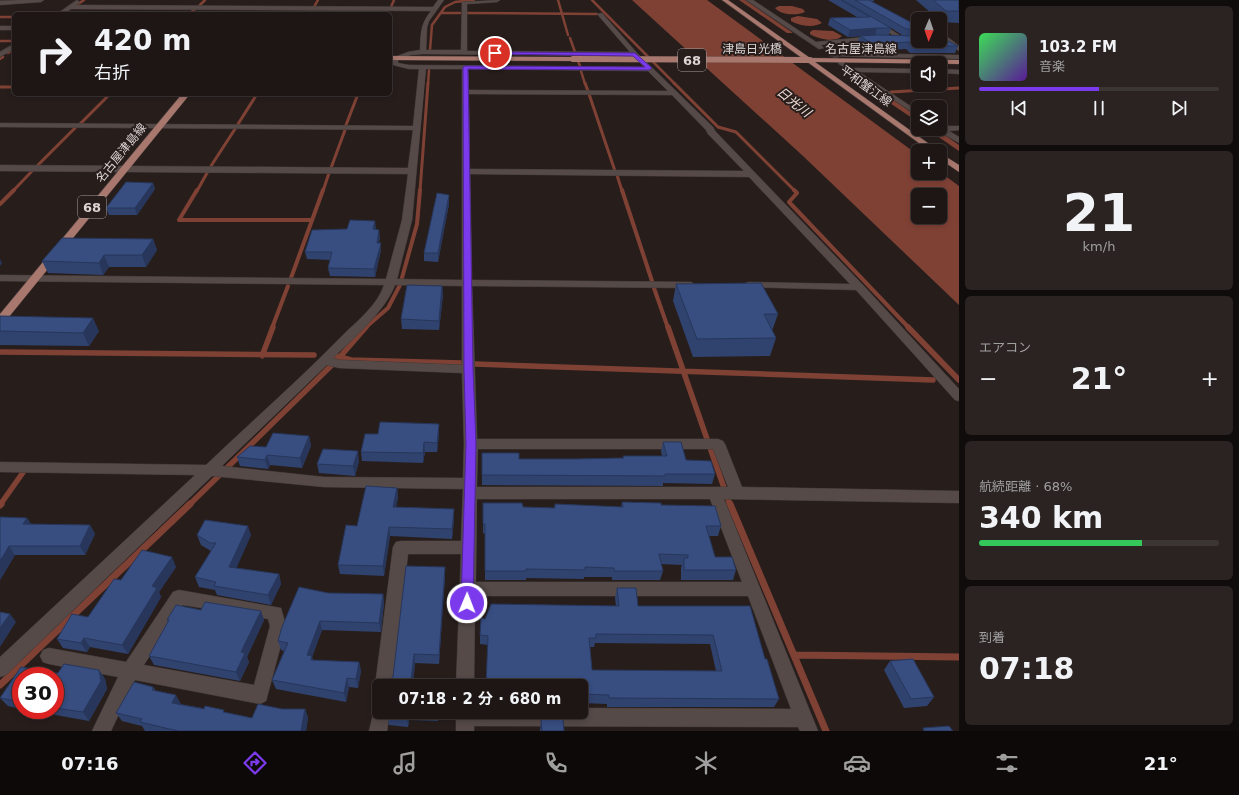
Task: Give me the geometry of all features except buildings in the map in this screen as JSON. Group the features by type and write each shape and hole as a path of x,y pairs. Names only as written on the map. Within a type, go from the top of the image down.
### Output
{"main road":[{"name":"平和蟹江線","path":"725,0 925,144"},
{"name":"津島日光橋","path":"392,58 810,60"},
{"name":"名古屋津島線","path":"810,60 959,62"},
{"name":"名古屋津島線","path":"0,321 184,96"},
{"path":"947,160 959,168"}],"street":[{"path":"0,3 41,0"},
{"path":"63,12 80,0"},
{"path":"252,12 261,0"},
{"path":"424,52 424,27 441,0"},
{"path":"464,53 464,3 497,0"},
{"path":"749,0 832,56 959,57"},
{"path":"70,7 436,9"},
{"path":"600,14 635,54 710,129 711,132 858,287 959,397"},
{"path":"814,44 890,41 904,38 872,20"},
{"path":"0,28 12,28"},
{"path":"947,39 959,49"},
{"path":"890,41 909,56"},
{"path":"0,55 12,47"},
{"path":"635,54 424,52 410,53 392,58 396,64 401,66 423,67 649,68"},
{"path":"0,55 12,55"},
{"path":"841,63 911,109"},
{"path":"0,669 218,471 374,310 387,292 392,281 407,220 423,67"},
{"path":"465,67 468,369 471,444 465,679"},
{"path":"853,70 911,71"},
{"path":"947,71 959,72"},
{"path":"466,92 673,93"},
{"path":"0,125 417,128"},
{"path":"947,129 959,128"},
{"path":"947,133 959,141"},
{"path":"0,168 412,171"},
{"path":"466,171 751,174"},
{"path":"0,278 704,285"},
{"path":"734,285 858,287"},
{"path":"325,360 339,364 468,369"},
{"path":"471,444 718,444 737,493"},
{"path":"0,467 218,471 324,482 470,489 959,497"},
{"path":"465,720 806,725 715,493"},
{"path":"385,679 401,548 468,548"},
{"path":"467,589 753,589"},
{"path":"49,656 130,671 260,695 278,626 275,613 179,597 130,671 101,731"},
{"path":"378,731 380,719"}],"water":[{"name":"日光川","path":"632,0 707,0 911,150 911,180 947,180 947,177 959,186 959,305 803,156"},
{"path":"739,0 745,0 793,33 787,33"},
{"path":"779,6 792,6 803,9 805,12 789,14 781,12 775,8"},
{"path":"798,16 817,19 822,23 814,26 806,26 791,21 791,18"},
{"path":"813,30 833,31 842,36 831,40 822,39 810,34"},
{"path":"875,93 883,93 911,112 911,117"},
{"path":"937,136 946,136 959,145 959,151"}],"waterway":[{"path":"75,6 84,0"},
{"path":"199,6 205,0"},
{"path":"314,7 318,0"},
{"path":"391,7 394,0"},
{"path":"430,50 432,25 445,7 455,2 474,0"},
{"path":"558,0 562,14"},
{"path":"592,0 675,84"},
{"path":"191,12 195,9"},
{"path":"441,13 460,13"},
{"path":"467,13 562,14"},
{"path":"562,14 597,14"},
{"path":"562,14 568,35"},
{"path":"0,17 12,17"},
{"path":"570,38 575,52"},
{"path":"0,41 12,41"},
{"path":"8,53 12,50"},
{"path":"576,56 580,66"},
{"path":"428,84 429,70"},
{"path":"581,71 585,84"},
{"path":"420,191 428,83"},
{"path":"585,83 588,91"},
{"path":"675,84 718,127 736,132 797,193 789,202 909,328"},
{"path":"0,87 12,87"},
{"path":"891,92 959,88"},
{"path":"589,94 615,171"},
{"path":"80,124 108,96"},
{"path":"238,124 256,96"},
{"path":"346,125 357,96"},
{"path":"37,166 76,127"},
{"path":"211,166 235,129"},
{"path":"331,168 345,130"},
{"path":"13,191 33,170"},
{"path":"197,191 207,173"},
{"path":"323,191 329,173"},
{"path":"617,175 622,191"},
{"path":"197,190 179,220 312,220"},
{"path":"291,278 323,190"},
{"path":"366,328 388,308 400,285 417,224 420,190"},
{"path":"622,190 652,281"},
{"path":"0,204 13,191"},
{"path":"272,328 288,286"},
{"path":"654,288 668,328"},
{"path":"263,355 273,327"},
{"path":"668,327 683,371"},
{"path":"908,327 959,380"},
{"path":"340,357 366,328"},
{"path":"0,352 263,355"},
{"path":"263,355 314,355"},
{"path":"189,505 340,357"},
{"path":"340,357 351,360 461,363"},
{"path":"475,364 683,371"},
{"path":"683,371 933,380"},
{"path":"683,371 730,505"},
{"path":"1,504 0,505 24,471"},
{"path":"0,685 190,504"},
{"path":"730,504 826,731"},
{"path":"794,655 959,657"}],"tunnel":[{"path":"833,57 841,63"}],"route":[{"path":"467,603 471,444 468,369 465,67 649,68 635,54 495,53"}]}
